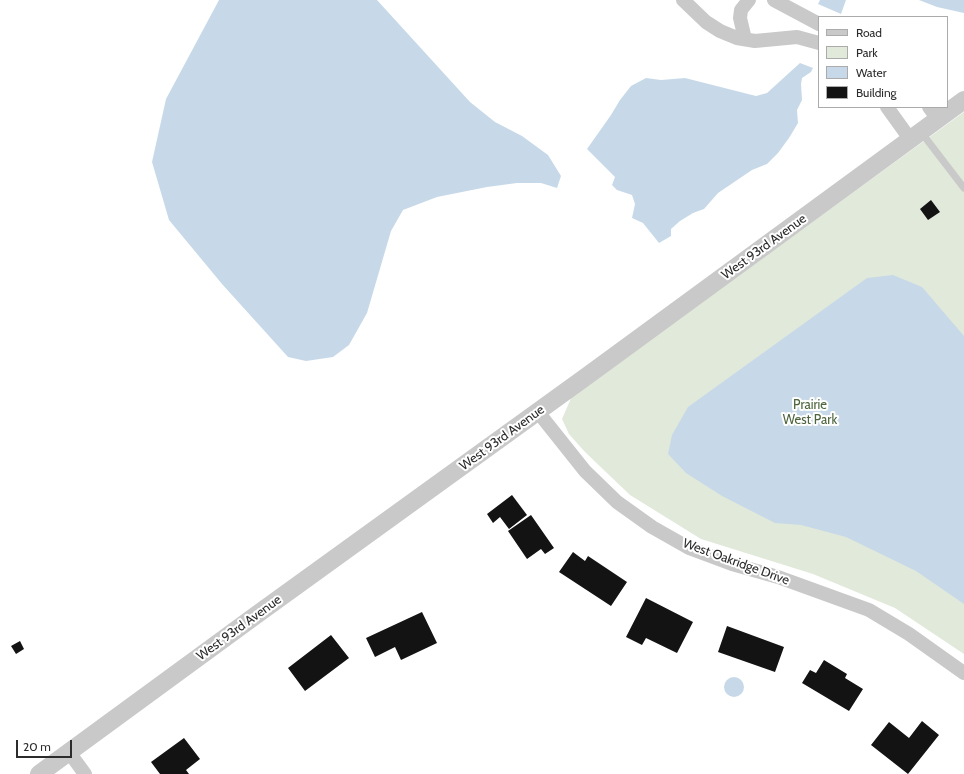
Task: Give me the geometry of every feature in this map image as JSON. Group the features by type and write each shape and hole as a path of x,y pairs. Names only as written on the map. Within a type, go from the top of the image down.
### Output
{"street":[{"path":"683,0 706,22 737,38 755,41 797,38 818,43"},
{"path":"745,39 740,18 741,10 749,0"},
{"path":"774,0 818,23"},
{"name":"West 93rd Avenue","path":"948,107 964,100"},
{"path":"888,108 915,135"},
{"name":"West 93rd Avenue","path":"39,774 538,412 915,135 934,113 946,108"},
{"name":"West Oakridge Drive","path":"538,412 585,471 617,502 652,527 689,548 732,564 778,577 869,610 909,634 964,672"},
{"path":"69,752 85,774"}],"lane":[{"path":"915,135 964,188"}],"green space":[{"name":"Prairie West Park","path":"964,112 964,654 895,608 813,574 701,539 630,495 585,452 569,434 562,419 572,396"}],"water":[{"path":"219,0 377,0 470,102 495,122 522,136 548,155 561,176 557,188 541,183 517,183 487,187 437,197 403,210 391,231 367,313 349,345 333,357 306,361 288,357 222,284 169,220 152,162 166,99"},
{"path":"820,0 846,0 841,14 818,4"},
{"path":"919,0 964,0 964,13 937,7"},
{"path":"800,63 813,68 811,72 802,78 802,100 797,110 798,123 778,153 767,164 752,170 718,193 704,209 693,213 680,221 671,229 671,236 659,243 643,223 632,218 635,204 632,195 617,190 612,185 615,177 587,149 631,86 646,78 661,80 685,78 756,96 767,93"},
{"path":"893,275 922,287 964,336 964,604 916,571 846,537 801,525 775,523 722,496 686,473 668,454 672,435 688,407 867,278"},
{"path":"734,677 741,680 744,687 741,694 734,697 727,694 724,687 727,680"}],"building":[{"path":"931,200 940,212 928,220 920,209"},
{"path":"512,495 527,515 509,529 500,517 493,523 487,514"},
{"path":"531,515 554,548 545,554 541,549 527,559 508,531"},
{"path":"573,552 585,561 588,556 627,582 611,606 559,572"},
{"path":"646,598 693,622 677,653 646,638 642,645 626,637"},
{"path":"422,612 437,643 401,660 395,647 375,657 366,638"},
{"path":"727,626 784,647 775,672 718,652"},
{"path":"331,635 349,658 305,691 288,668"},
{"path":"20,641 24,649 16,654 11,646"},
{"path":"824,660 847,674 845,678 863,689 849,711 802,683 810,670 816,673"},
{"path":"922,721 939,735 908,774 871,745 889,722 909,738"},
{"path":"184,738 200,759 186,770 189,774 160,774 151,762"}]}
